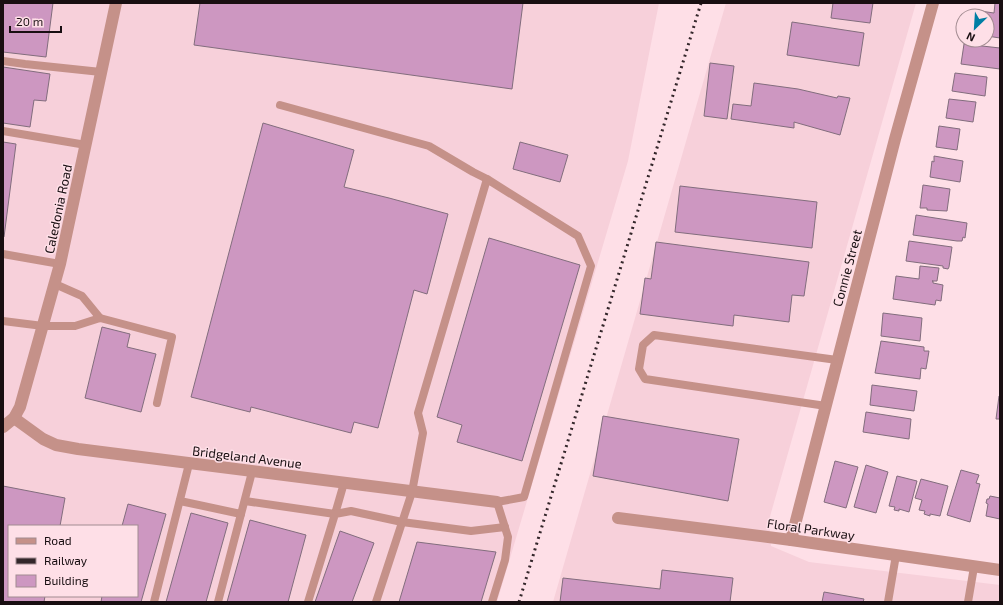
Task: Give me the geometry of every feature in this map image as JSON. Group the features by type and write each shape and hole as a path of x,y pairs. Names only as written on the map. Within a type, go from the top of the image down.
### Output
{"street":[{"name":"Caledonia Road","path":"14,418 20,407 60,264 86,145 114,3"},
{"name":"Connie Street","path":"791,540 895,139 933,3"},
{"name":"Bridgeland Avenue","path":"14,418 43,439 56,445 78,449 497,502"},
{"path":"3,427 14,418"},
{"name":"Floral Parkway","path":"618,518 791,540 1000,570"}],"lane":[{"path":"3,61 101,72"},
{"path":"280,105 430,146 487,179 578,236 591,266 524,497 497,502 508,537 505,560 492,602"},
{"path":"3,130 86,145"},
{"path":"376,602 412,492 423,433 418,412 487,179"},
{"path":"3,254 60,264"},
{"path":"55,284 82,296 100,318"},
{"path":"3,321 43,326 75,326 100,318 172,337 157,403"},
{"path":"826,406 645,379 639,369 643,345 654,335 837,360"},
{"path":"154,602 190,464"},
{"path":"218,602 252,472"},
{"path":"308,602 344,483"},
{"path":"180,501 241,514"},
{"path":"245,501 335,514 350,511 402,522 471,531 505,527"},
{"path":"888,602 896,555"},
{"path":"968,602 974,566"}],"shaded area":[{"path":"3,3 659,3 628,161 497,602 3,602"},
{"path":"726,3 916,3 769,520 771,546 809,562 1000,585 1000,602 553,602"}],"building":[{"path":"3,3 53,3 46,57 3,52"},
{"path":"200,3 523,3 512,89 194,45"},
{"path":"833,3 873,3 870,23 831,18"},
{"path":"995,3 1000,3 1000,38 995,37"},
{"path":"792,22 864,33 859,66 787,55"},
{"path":"963,48 1000,48 1000,69 961,64"},
{"path":"710,63 734,66 727,119 704,116"},
{"path":"3,67 50,74 46,101 34,100 30,127 3,123"},
{"path":"955,73 987,77 985,96 952,91"},
{"path":"754,83 798,89 837,98 838,96 850,98 840,135 794,122 794,128 731,119 733,104 751,106"},
{"path":"949,99 976,102 973,122 946,118"},
{"path":"263,123 354,150 344,187 448,214 427,294 414,290 378,428 354,422 351,433 251,407 250,412 191,397"},
{"path":"939,126 960,129 957,150 936,147"},
{"path":"3,142 16,144 4,237 3,237"},
{"path":"520,142 568,155 560,182 513,169"},
{"path":"934,156 963,161 960,182 930,177"},
{"path":"923,185 950,189 947,211 927,210 927,208 920,208"},
{"path":"680,186 817,202 812,248 675,232"},
{"path":"916,215 967,223 965,238 963,237 962,241 957,241 913,235"},
{"path":"489,238 580,265 522,461 457,442 462,425 437,417"},
{"path":"909,241 952,247 948,269 943,268 943,266 906,261"},
{"path":"656,242 809,262 804,296 792,295 789,322 734,315 733,326 640,314 645,278 651,279"},
{"path":"920,266 939,268 937,281 933,281 933,283 943,285 941,301 936,300 935,305 893,299 896,276 919,279"},
{"path":"883,313 922,318 920,341 881,336"},
{"path":"102,327 130,334 127,347 156,354 141,412 85,398"},
{"path":"881,341 924,347 924,351 929,351 926,369 921,368 920,379 875,373"},
{"path":"872,385 917,391 914,411 870,405"},
{"path":"999,396 1000,419 996,419"},
{"path":"866,412 911,419 909,439 863,432"},
{"path":"603,416 739,439 728,501 593,476"},
{"path":"835,461 858,467 846,508 824,502"},
{"path":"866,465 888,472 876,513 854,507"},
{"path":"961,470 979,475 976,483 980,484 970,522 947,515"},
{"path":"897,476 917,481 909,512 899,509 899,511 894,510 895,507 889,506"},
{"path":"921,479 948,486 940,516 930,514 930,516 924,514 925,511 919,510 922,500 915,498"},
{"path":"3,486 65,498 60,525 8,525 8,597 45,597 44,602 3,602"},
{"path":"990,496 1000,498 1000,519 986,516 988,504 986,503"},
{"path":"128,504 166,514 141,602 101,602 102,597 138,597 138,525 122,525"},
{"path":"191,513 228,523 206,602 166,602"},
{"path":"250,520 306,535 288,602 227,602"},
{"path":"340,531 374,543 352,602 315,602"},
{"path":"417,542 496,552 481,602 399,602"},
{"path":"662,570 733,578 730,602 560,602 563,578 660,589"},
{"path":"824,592 864,599 863,602 822,602"}],"railway":[{"path":"519,602 701,3"}]}
